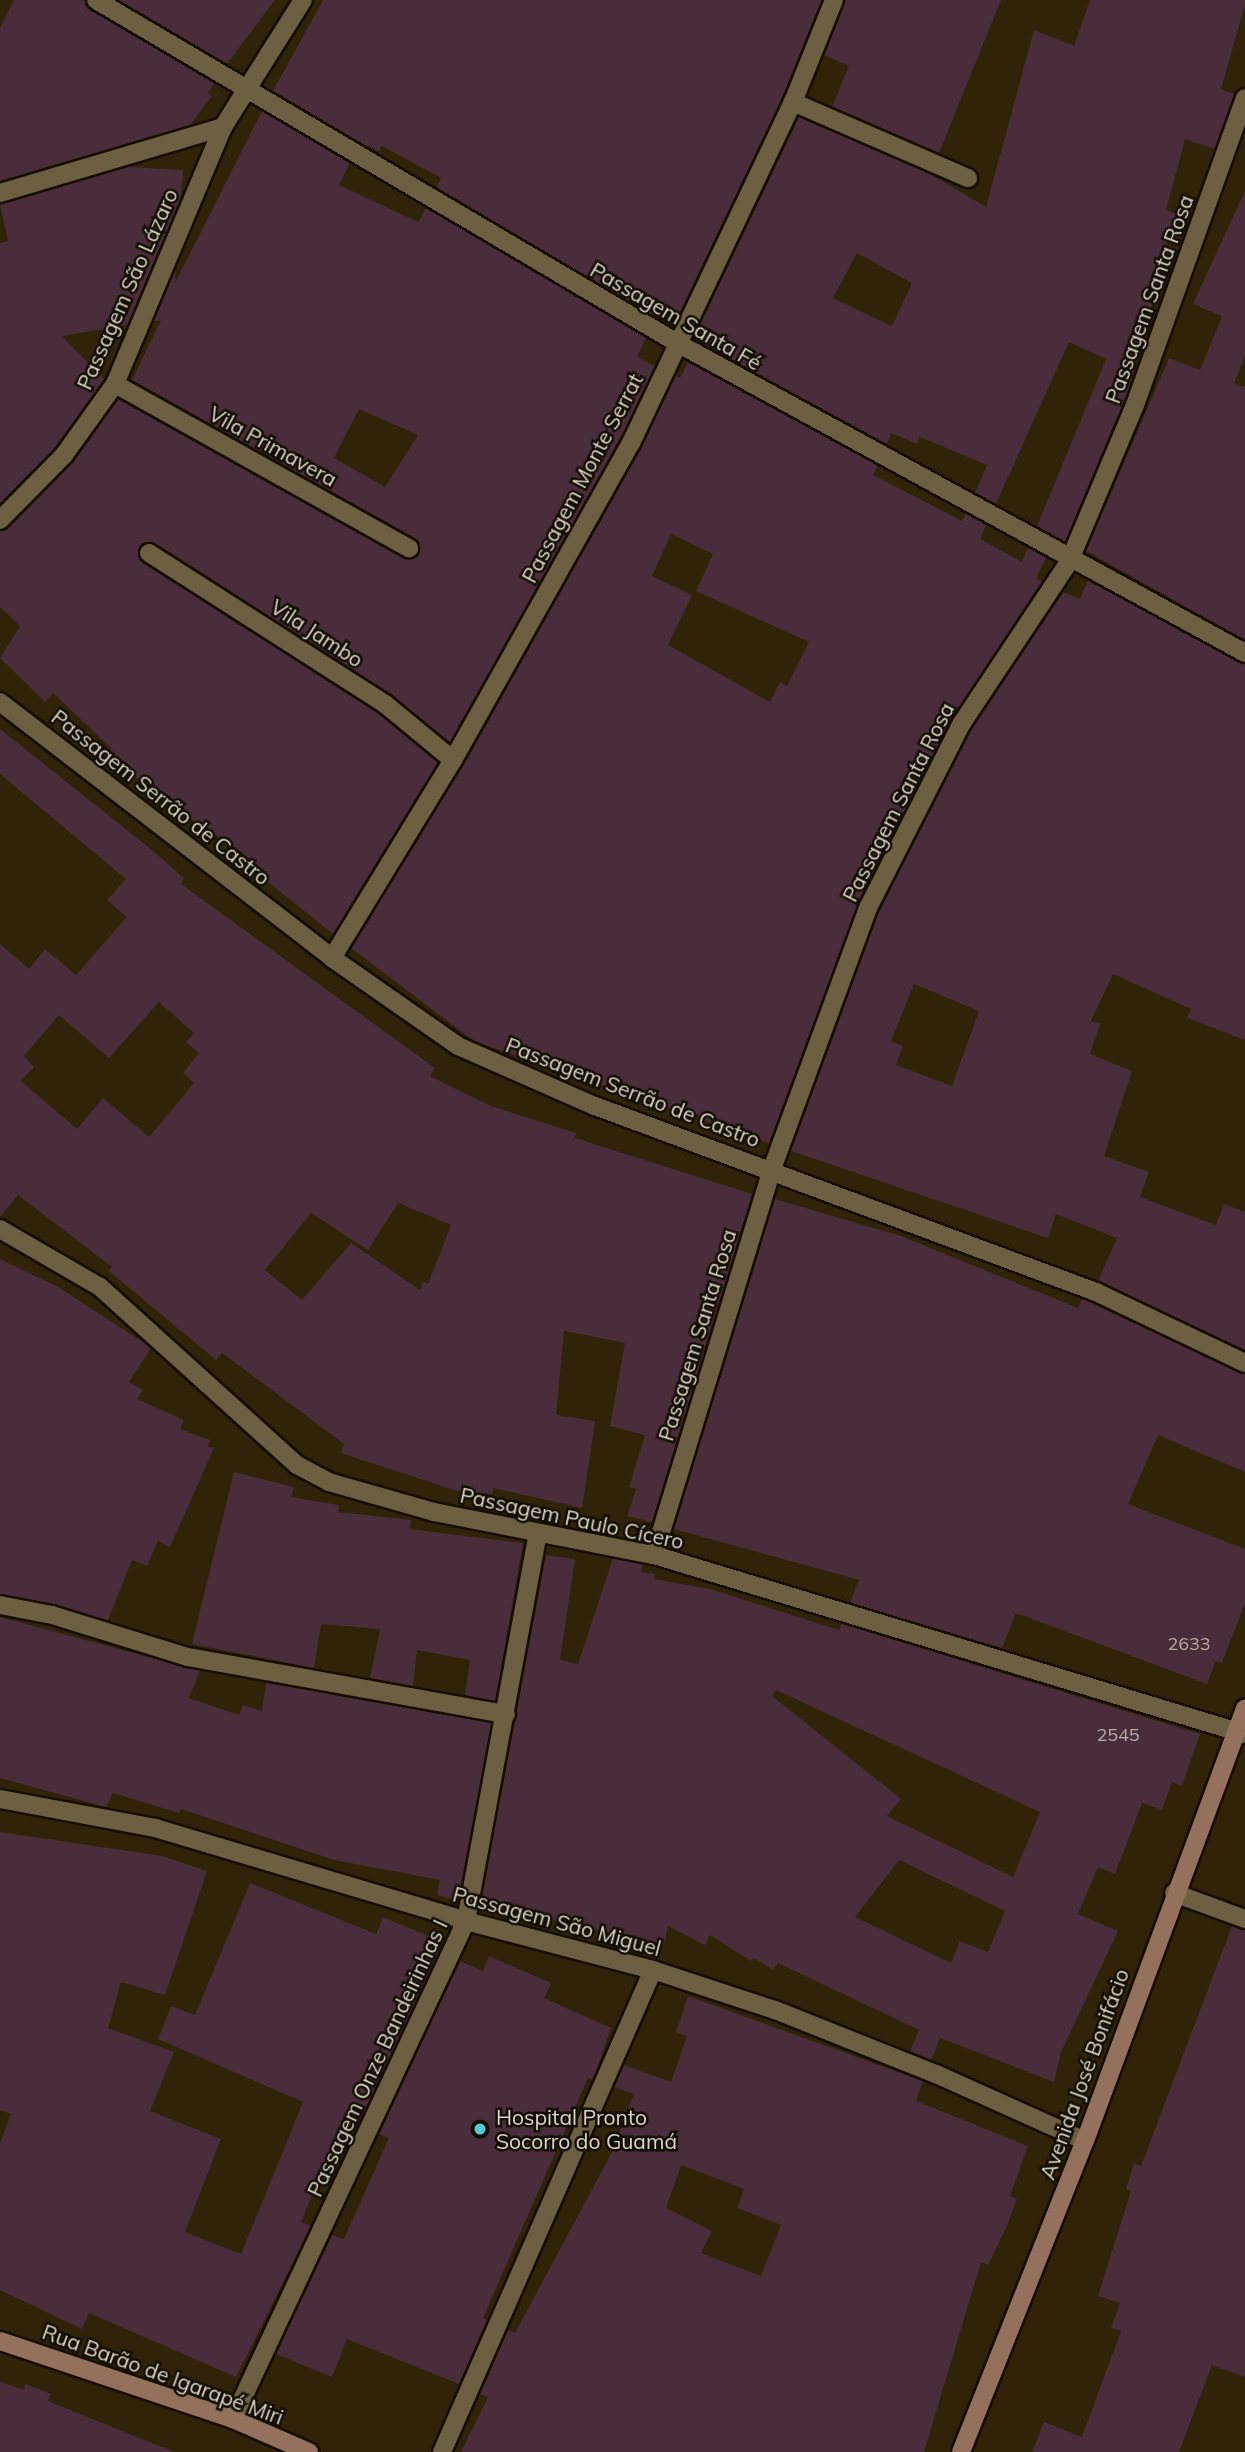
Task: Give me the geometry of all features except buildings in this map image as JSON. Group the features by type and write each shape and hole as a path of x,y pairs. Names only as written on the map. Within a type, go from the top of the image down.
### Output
{"main road":[{"name":"Avenida José Bonifácio","path":"961,2452 1085,2141 1174,1892 1241,1733 1245,1709"},
{"name":"Rua Barão de Igarapé Miri","path":"0,2341 233,2419 309,2452"}],"street":[{"name":"Passagem Santa Fé","path":"96,0 244,91 678,344 1069,562 1245,653"},
{"path":"244,91 303,0"},
{"name":"Passagem Monte Serrat","path":"332,958 453,760 631,443 793,102 834,0"},
{"name":"Passagem São Lázaro","path":"0,520 64,455 115,384 223,127 244,91"},
{"name":"Passagem Santa Rosa","path":"654,1555 772,1169 869,906 961,723 1069,562 1135,405 1245,98"},
{"path":"793,102 968,178"},
{"path":"0,193 223,127"},
{"name":"Vila Primavera","path":"115,384 409,548"},
{"name":"Vila Jambo","path":"149,553 385,704 453,760"},
{"name":"Passagem Serrão de Castro","path":"0,702 332,958 458,1046 497,1065 1096,1292 1245,1363"},
{"name":"Passagem Paulo Cícero","path":"0,1229 100,1287 297,1465 370,1497 538,1534 654,1555 1241,1733"},
{"name":"Passagem Onze Bandeirinhas I","path":"233,2419 466,1921 538,1534"},
{"path":"0,1605 52,1615 188,1657 506,1714"},
{"name":"Passagem São Miguel","path":"0,1799 155,1828 466,1921 653,1970 887,2054 1085,2141"},
{"path":"1174,1892 1245,1919"},
{"path":"442,2452 653,1970"}],"place":[{"name":"Hospital Pronto Socorro do Guamá","path":"480,2129"}]}
